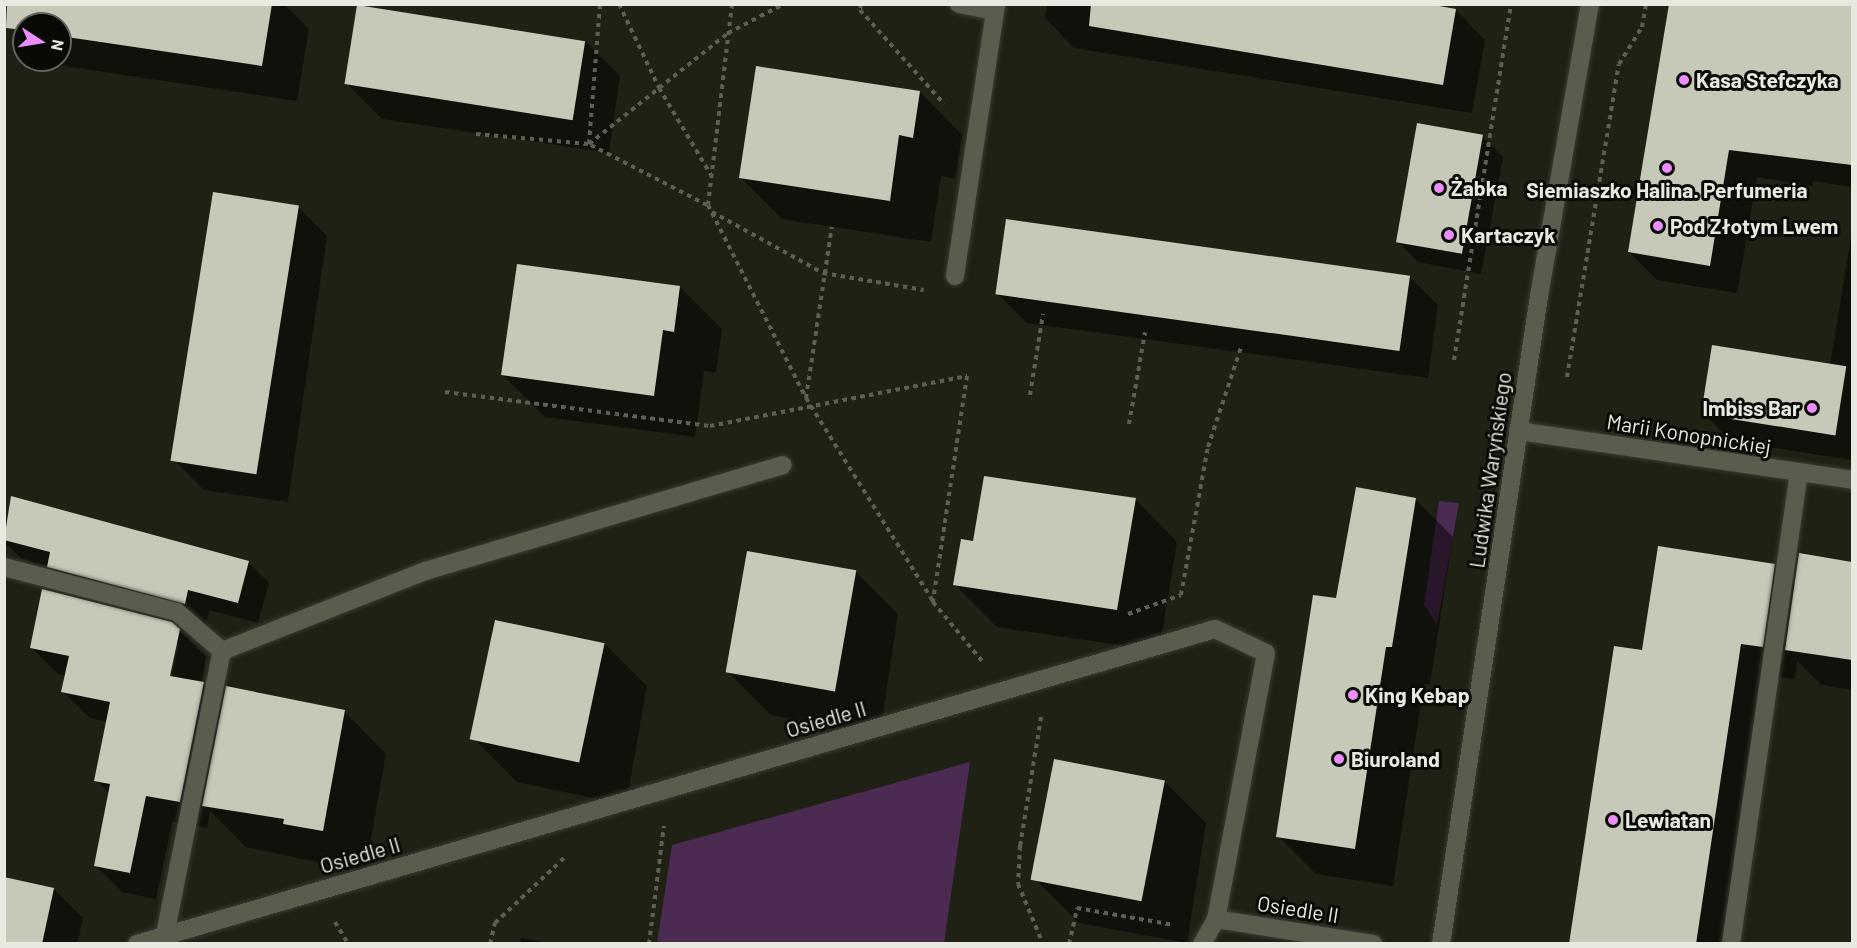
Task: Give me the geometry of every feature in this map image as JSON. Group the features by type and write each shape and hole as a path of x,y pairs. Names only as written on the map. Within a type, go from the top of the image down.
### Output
{"street":[{"path":"955,276 996,8 959,4"},
{"name":"Ludwika Waryńskiego","path":"1441,944 1518,431 1590,4"},
{"name":"Marii Konopnickiej","path":"1518,431 1852,480"},
{"path":"222,651 425,572 783,465"},
{"path":"1731,944 1799,474"},
{"path":"4,567 177,612 222,651"},
{"name":"Osiedle II","path":"137,944 1215,629 1266,653 1209,932 1373,944"},
{"path":"165,935 222,651"}],"path":[{"path":"588,144 600,4"},
{"path":"619,4 659,88 711,176"},
{"path":"732,4 708,205 810,405 933,602 987,666"},
{"path":"588,144 728,33 784,4"},
{"path":"861,4 860,10 965,127 978,131"},
{"path":"1454,360 1511,4"},
{"path":"1567,377 1619,64 1642,27 1646,4"},
{"path":"476,134 588,144 708,205"},
{"path":"711,212 823,273 934,291"},
{"path":"806,398 823,273 832,227"},
{"path":"1030,395 1043,315"},
{"path":"1129,424 1145,332"},
{"path":"1116,619 1181,595 1208,447 1241,347"},
{"path":"445,392 710,426 967,376 933,602"},
{"path":"1043,944 1018,884 1020,846 1047,678"},
{"path":"649,944 663,856 665,790"},
{"path":"490,944 495,922 567,855 585,813"},
{"path":"1069,944 1077,908 1209,932"}],"shaded area":[{"path":"1439,501 1459,503 1437,625 1424,605"},
{"path":"970,762 944,943 657,943 672,845"}],"building":[{"path":"7,4 272,4 262,66 72,38 72,12 12,12 12,29 6,28"},
{"path":"1091,4 1428,4 1456,9 1443,85 1089,26"},
{"path":"1669,4 1852,4 1852,165 1729,150 1710,266 1628,252"},
{"path":"357,5 585,41 573,120 344,84"},
{"path":"756,66 920,91 913,138 899,135 890,201 739,178"},
{"name":"Żabka","path":"1417,123 1483,135 1462,254 1396,242"},
{"path":"213,192 299,206 256,474 170,461"},
{"path":"1006,219 1410,276 1399,351 995,294"},
{"path":"517,264 680,286 674,332 663,330 654,396 501,375"},
{"path":"1712,345 1846,366 1835,435 1701,414"},
{"path":"984,476 1136,498 1117,610 953,585 961,539 973,541"},
{"path":"1356,487 1416,498 1392,647 1386,647 1355,849 1276,837 1313,595 1336,598"},
{"path":"11,496 249,561 238,603 188,590 185,604 47,567 50,552 4,540"},
{"path":"1658,546 1775,564 1763,647 1741,644 1696,944 1569,944 1614,646 1642,650"},
{"path":"747,551 856,570 835,691 726,672"},
{"path":"1799,553 1852,562 1852,660 1785,650"},
{"path":"42,589 172,622 180,629 170,676 204,682 180,802 146,796 130,873 94,866 110,784 94,781 110,702 61,692 69,656 30,648"},
{"path":"495,620 605,643 579,763 470,739"},
{"path":"226,686 345,710 323,831 283,824 284,819 202,806"},
{"path":"1054,759 1165,781 1141,901 1031,880"},
{"path":"4,877 54,888 42,944 4,944"}],"place":[{"name":"Kasa Stefczyka","path":"1684,80"},
{"name":"Siemiaszko Halina. Perfumeria","path":"1667,168"},
{"name":"Żabka","path":"1439,188"},
{"name":"Pod Złotym Lwem","path":"1658,226"},
{"name":"Kartaczyk","path":"1449,235"},
{"name":"Imbiss Bar","path":"1812,408"},
{"name":"King Kebap","path":"1353,695"},
{"name":"Biuroland","path":"1339,759"},
{"name":"Lewiatan","path":"1613,820"}]}
